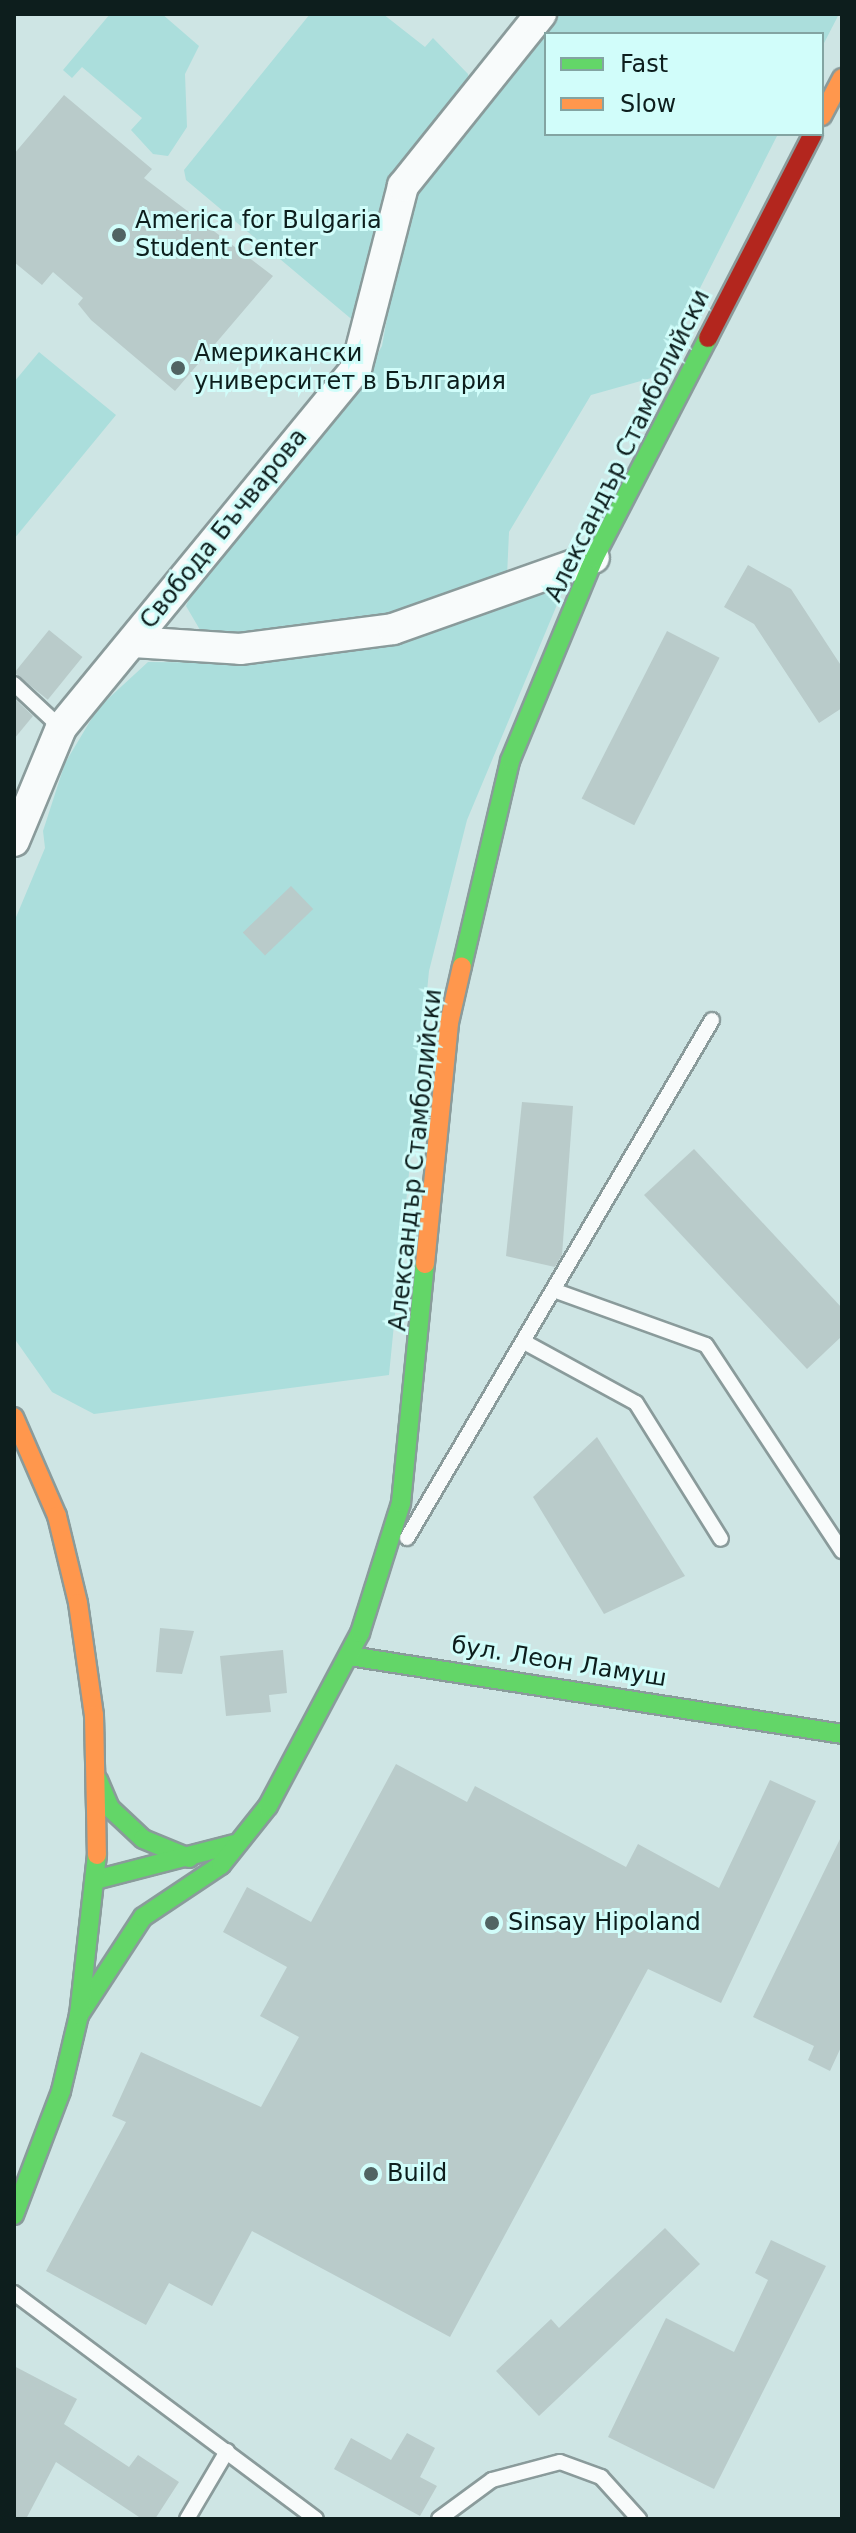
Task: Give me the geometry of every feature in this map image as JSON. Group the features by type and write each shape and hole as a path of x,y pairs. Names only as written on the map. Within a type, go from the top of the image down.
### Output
{"street":[{"name":"Свобода Бъчварова","path":"14,841 61,728 356,369 403,186 541,14"},
{"path":"824,112 842,78"},
{"name":"Александър Стамболийски","path":"174,1893 208,1875 239,1842 298,1757 350,1656 382,1575 417,1387 449,1023 479,876 510,761 594,558 812,136"},
{"path":"133,642 240,649 393,629 594,558"},
{"path":"14,1417 57,1516 78,1603 98,1780 99,1879 79,2015 52,2118 14,2215"},
{"name":"бул. Леон Ламуш","path":"350,1656 842,1734"},
{"name":"бул. Леон Ламуш","path":"760,1720 819,1751"},
{"path":"98,1780 110,1808 143,1839 189,1858"},
{"path":"99,1879 189,1858 239,1842"},
{"path":"99,1879 139,1893 174,1893"},
{"path":"79,2015 116,1949 174,1893"}],"lane":[{"path":"14,684 61,728"},
{"path":"382,1575 526,1343 712,1020"},
{"path":"556,1291 706,1345 842,1551"},
{"path":"526,1343 636,1403 721,1539"},
{"path":"14,2293 316,2519"},
{"path":"187,2519 227,2451"},
{"path":"439,2519 492,2480 560,2462 601,2477 639,2519"}],"shaded area":[{"path":"110,14 162,14 199,46 185,74 187,127 168,156 153,154 131,130 142,118 82,67 72,78 63,70"},
{"path":"310,14 383,14 425,47 433,38 468,74 469,83 396,178 362,328 186,180 184,170"},
{"path":"556,14 839,14 824,43 824,32 544,32 544,136 777,136 655,377 591,395 509,532 507,576 391,619 203,635 186,606 194,586 356,391 382,346 406,211 420,178"},
{"path":"39,352 116,415 14,539 14,382"},
{"path":"564,588 467,820 429,971 389,1375 94,1414 52,1392 14,1338 14,922 45,848 43,831 65,763 98,708 148,662 253,663 393,639"}],"building":[{"name":"America for Bulgaria Student Center","path":"64,95 152,169 144,178 273,276 175,391 91,320 78,304 83,298 53,272 42,285 14,262 14,154"},
{"path":"748,565 791,589 842,667 842,708 819,723 754,624 724,607"},
{"path":"49,630 82,657 48,700 14,673"},
{"path":"667,631 720,658 634,825 582,799"},
{"path":"14,698 33,716 14,739"},
{"path":"291,886 313,909 265,956 243,933"},
{"path":"522,1102 573,1106 562,1255 555,1267 506,1256"},
{"path":"694,1149 842,1308 842,1336 807,1369 644,1195"},
{"path":"597,1437 685,1576 604,1614 533,1497"},
{"path":"160,1628 194,1631 182,1674 156,1672"},
{"path":"283,1650 287,1693 269,1695 271,1712 226,1716 220,1656"},
{"path":"396,1764 467,1802 475,1786 626,1867 638,1844 719,1888 770,1780 816,1801 721,2003 648,1969 450,2337 252,2231 212,2306 169,2283 146,2325 46,2271 126,2122 112,2116 141,2052 261,2107 299,2037 260,2016 287,1967 223,1932 247,1887 311,1922"},
{"path":"842,1835 842,2045 830,2071 808,2060 814,2046 753,2017"},
{"path":"665,2228 700,2264 539,2416 496,2371 551,2319 559,2328"},
{"path":"771,2240 826,2266 714,2489 608,2437 666,2318 734,2352 768,2280 755,2273"},
{"path":"14,2366 77,2399 64,2424 129,2467 138,2455 179,2482 155,2519 142,2519 56,2462 26,2519 14,2519"},
{"path":"407,2433 435,2448 420,2477 437,2486 420,2516 334,2469 351,2438 391,2460"}],"traffic: fast":[{"path":"462,966 510,761 594,558 708,338"},
{"path":"79,2015 143,1917 221,1865 268,1806 360,1633 401,1503 425,1264"},
{"path":"350,1656 842,1734"},
{"path":"98,1780 110,1808 143,1839 189,1858"},
{"path":"99,1879 234,1844"},
{"path":"14,2215 61,2091 79,2015 97,1855"}],"traffic: slow":[{"path":"824,112 842,78"},
{"path":"425,1264 449,1023 462,966"},
{"path":"14,1417 57,1516 78,1603 94,1715 97,1855"}],"traffic: jam":[{"path":"708,338 812,136"}],"place":[{"name":"America for Bulgaria Student Center","path":"119,235"},
{"name":"Американски университет в България","path":"178,368"},
{"name":"Sinsay Hipoland","path":"492,1923"},
{"name":"Build","path":"371,2174"}]}
